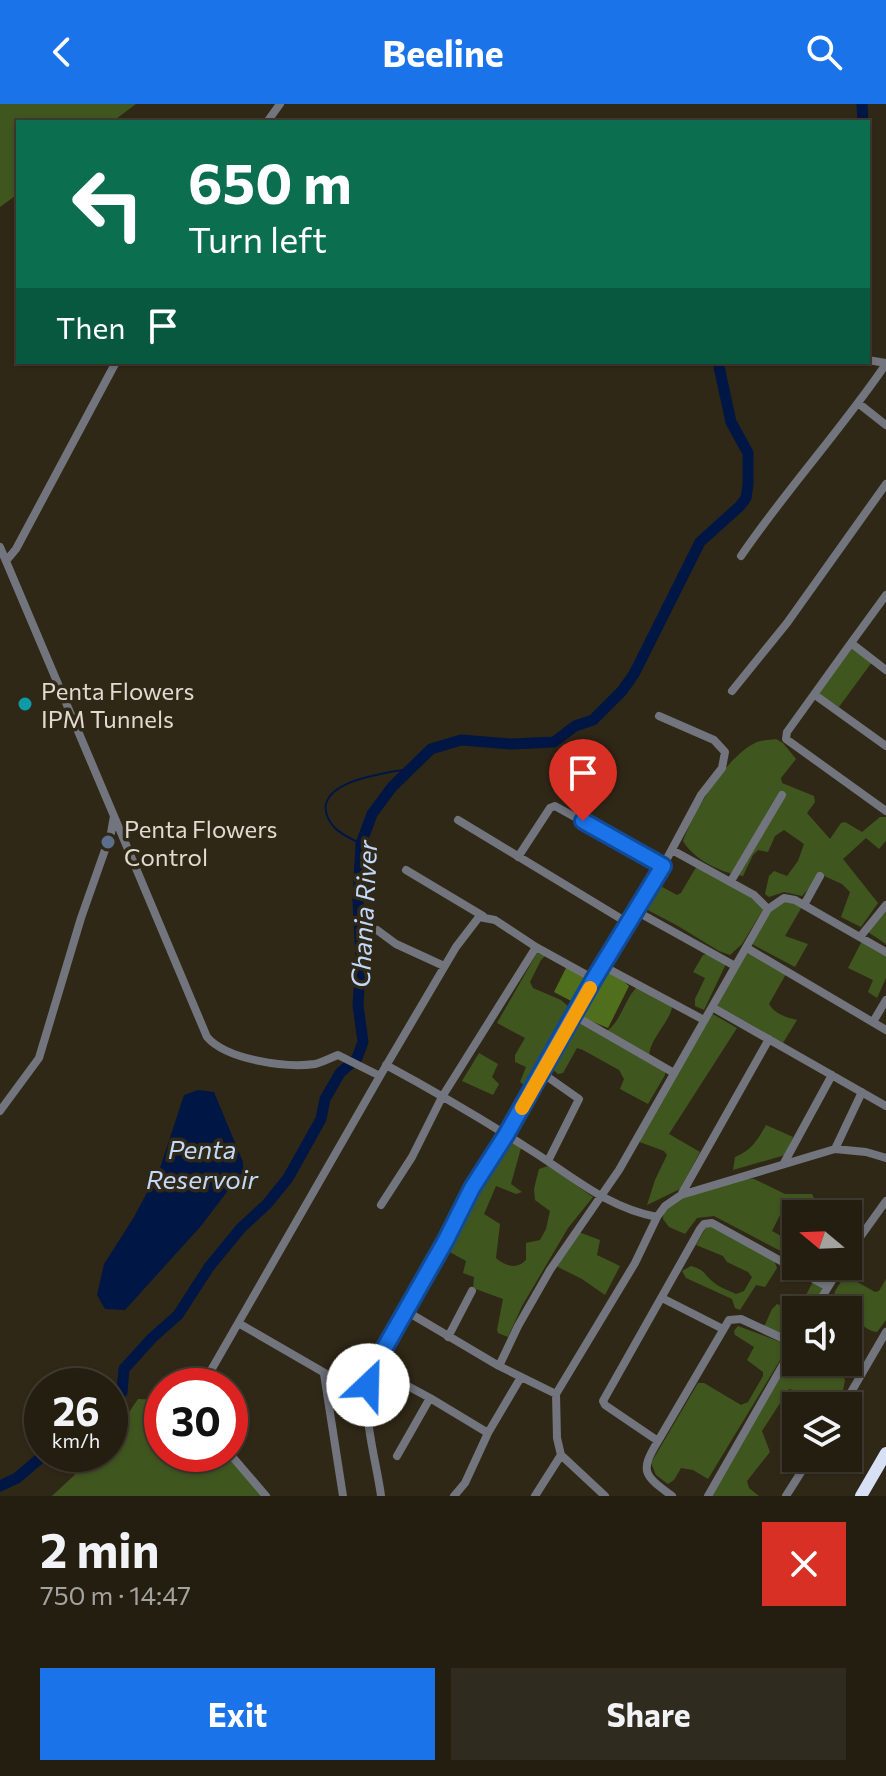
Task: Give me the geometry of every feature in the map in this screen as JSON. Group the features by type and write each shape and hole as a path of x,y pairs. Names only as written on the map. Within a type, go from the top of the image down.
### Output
{"highway":[{"path":"861,1496 886,1453"}],"street":[{"path":"7,564 115,364"},
{"path":"741,556 776,504 886,364"},
{"path":"858,403 886,425"},
{"path":"732,691 787,623 886,484"},
{"path":"0,547 211,1041 245,1056 278,1064 314,1064 338,1055 380,1076"},
{"path":"886,595 787,732 788,741 886,811"},
{"path":"851,643 886,670"},
{"path":"815,695 886,746"},
{"path":"381,1496 368,1398 370,1376 376,1363 472,1188 726,757 722,747 714,740 659,716"},
{"path":"731,881 782,795"},
{"path":"518,857 550,808 555,806 663,866"},
{"path":"0,1111 39,1058 81,918 109,841 114,816"},
{"path":"458,820 628,923"},
{"path":"672,850 754,895 768,909"},
{"path":"406,870 594,979"},
{"path":"804,905 820,876"},
{"path":"499,1366 550,1270 601,1197 768,909 784,898 804,905 886,952"},
{"path":"860,937 886,905"},
{"path":"636,911 735,966"},
{"path":"213,1368 444,966 475,920 483,917"},
{"path":"377,930 396,944 444,966"},
{"path":"381,1205 412,1157 442,1097 536,947"},
{"path":"747,948 886,1030"},
{"path":"603,966 704,1020"},
{"path":"873,1022 886,1000"},
{"path":"712,1007 886,1106"},
{"path":"575,1016 674,1073"},
{"path":"681,1195 769,1039"},
{"path":"386,1065 506,1135 601,1197 633,1213 657,1217"},
{"path":"542,1073 579,1099 548,1161"},
{"path":"784,1163 832,1075"},
{"path":"835,1149 862,1092"},
{"path":"605,1496 561,1455 557,1438 556,1394 635,1263 665,1206 681,1195 835,1149 866,1152 886,1158"},
{"path":"862,1234 886,1201"},
{"path":"658,1441 603,1401 700,1229 707,1222 828,1287"},
{"path":"823,1296 832,1280"},
{"path":"448,1337 472,1291"},
{"path":"662,1298 723,1329"},
{"path":"406,1311 499,1366 556,1394"},
{"path":"672,1496 648,1477 646,1460 729,1320 741,1319 782,1337"},
{"path":"240,1324 368,1398"},
{"path":"851,1392 886,1332"},
{"path":"376,1363 404,1384 488,1433"},
{"path":"708,1496 782,1367"},
{"path":"324,1374 343,1496"},
{"path":"454,1496 465,1483 488,1433 521,1377"},
{"path":"397,1456 430,1398"},
{"path":"535,1496 561,1455"},
{"path":"245,1472 266,1496"},
{"path":"786,1496 801,1472"}],"green space":[{"path":"0,104 136,104 115,120 16,120 16,195 0,207"},
{"path":"851,647 872,662 839,707 818,694"},
{"path":"776,739 796,759 781,778 782,783 814,796 815,802 807,813 830,839 841,823 845,822 862,832 880,817 886,817 886,841 879,849 866,838 843,859 878,903 861,927 841,917 850,892 842,884 822,875 802,896 784,892 769,897 765,894 769,876 774,871 787,876 798,861 804,844 784,830 775,836 768,852 758,850 753,855 743,876 709,864 694,854 683,841 703,800 723,771 757,742"},
{"path":"700,866 734,884 764,908 742,944 730,955 644,908 644,902 655,883 677,895"},
{"path":"780,901 803,905 785,936 808,944 795,967 750,943 763,920"},
{"path":"886,907 886,944 868,932"},
{"path":"863,939 886,953 886,978 877,998 868,992 873,980 848,968"},
{"path":"745,951 786,974 769,1004 781,1015 797,1020 783,1043 715,1004"},
{"path":"537,953 546,955 530,982 533,988 561,1000 568,1006 568,1014 518,1109 513,1104 524,1085 520,1082 526,1067 515,1062 515,1055 525,1038 497,1023"},
{"path":"712,953 725,960 725,966 704,1010 695,1006 695,999 705,978 693,972 703,955"},
{"path":"567,966 586,977 573,1002 554,992"},
{"path":"608,972 629,986 608,1028 581,1017 603,975"},
{"path":"637,987 669,1002 672,1008 650,1051 649,1057 665,1064 665,1075 648,1104 620,1089 624,1079 619,1070 583,1050 577,1048 563,1073 558,1074 549,1066 573,1020 607,1031"},
{"path":"711,1013 737,1028 669,1134 700,1152 680,1189 647,1205 667,1155 637,1141"},
{"path":"479,1053 498,1064 492,1077 499,1084 493,1095 462,1081"},
{"path":"766,1125 793,1137 785,1155 733,1170 735,1157 754,1144"},
{"path":"509,1139 521,1148 511,1184 522,1192 516,1194 496,1186 484,1214 500,1224 496,1258 500,1261 511,1266 522,1263 526,1260 526,1243 540,1240 546,1229 550,1211 535,1200 539,1169 548,1166 593,1197 568,1228 522,1306 508,1337 497,1330 503,1299 473,1288 474,1277 463,1273 466,1261 448,1251"},
{"path":"742,1178 754,1179 785,1194 812,1194 815,1200 782,1200 782,1211 772,1231 782,1236 782,1252 714,1216 697,1218 685,1234 669,1227 663,1219 664,1209 672,1202"},
{"path":"707,1226 721,1229 774,1260 777,1268 765,1287 756,1285 740,1310 735,1308 732,1299 686,1278 682,1271 691,1266 699,1269 717,1285 736,1294 744,1291 752,1277 727,1262 723,1256 696,1245"},
{"path":"576,1231 600,1240 597,1255 620,1266 605,1295 554,1265"},
{"path":"886,1279 886,1320 877,1332 868,1329 862,1325 862,1296 839,1296 834,1293 842,1280 854,1280 875,1292 879,1291"},
{"path":"814,1280 826,1285 820,1296 805,1296"},
{"path":"777,1304 782,1306 782,1334 764,1327"},
{"path":"738,1326 782,1343 782,1357 708,1479 693,1470 681,1468 668,1484 656,1475 651,1463 698,1383 704,1383 741,1405 748,1402 763,1376 763,1372 747,1360 754,1347 735,1335"},
{"path":"782,1373 782,1376 843,1376 843,1392 789,1389 782,1392 782,1400 762,1431 770,1452 747,1481 749,1488 759,1496 709,1496"},
{"path":"138,1399 144,1399 144,1472 244,1472 262,1496 52,1496 78,1472 128,1472 128,1414"}],"water":[{"name":"Penta Reservoir","path":"198,1090 214,1092 243,1162 243,1171 201,1226 125,1310 105,1309 97,1295 104,1264 160,1168 184,1095"}],"waterway":[{"name":"Chania River","path":"862,104 863,120"},
{"name":"Chania River","path":"125,1368 178,1315 209,1267 288,1178 321,1119 325,1099 340,1073 357,1058 363,1042 358,1005 361,844 372,814 392,787 431,749 461,740 511,744 554,742 575,726 593,720 634,674 700,542 746,498 748,453 731,422 718,364"},
{"path":"361,844 334,827 326,813 327,801 346,784 403,770"},
{"name":"Chania River","path":"0,1486 24,1472"}],"slow traffic":[{"path":"522,1108 590,988"}],"place":[{"name":"Penta Flowers IPM Tunnels","path":"25,704"},
{"name":"Penta Flowers Control","path":"108,842"}],"route":[{"path":"368,1385 376,1363 472,1188 663,866 583,821"}]}
